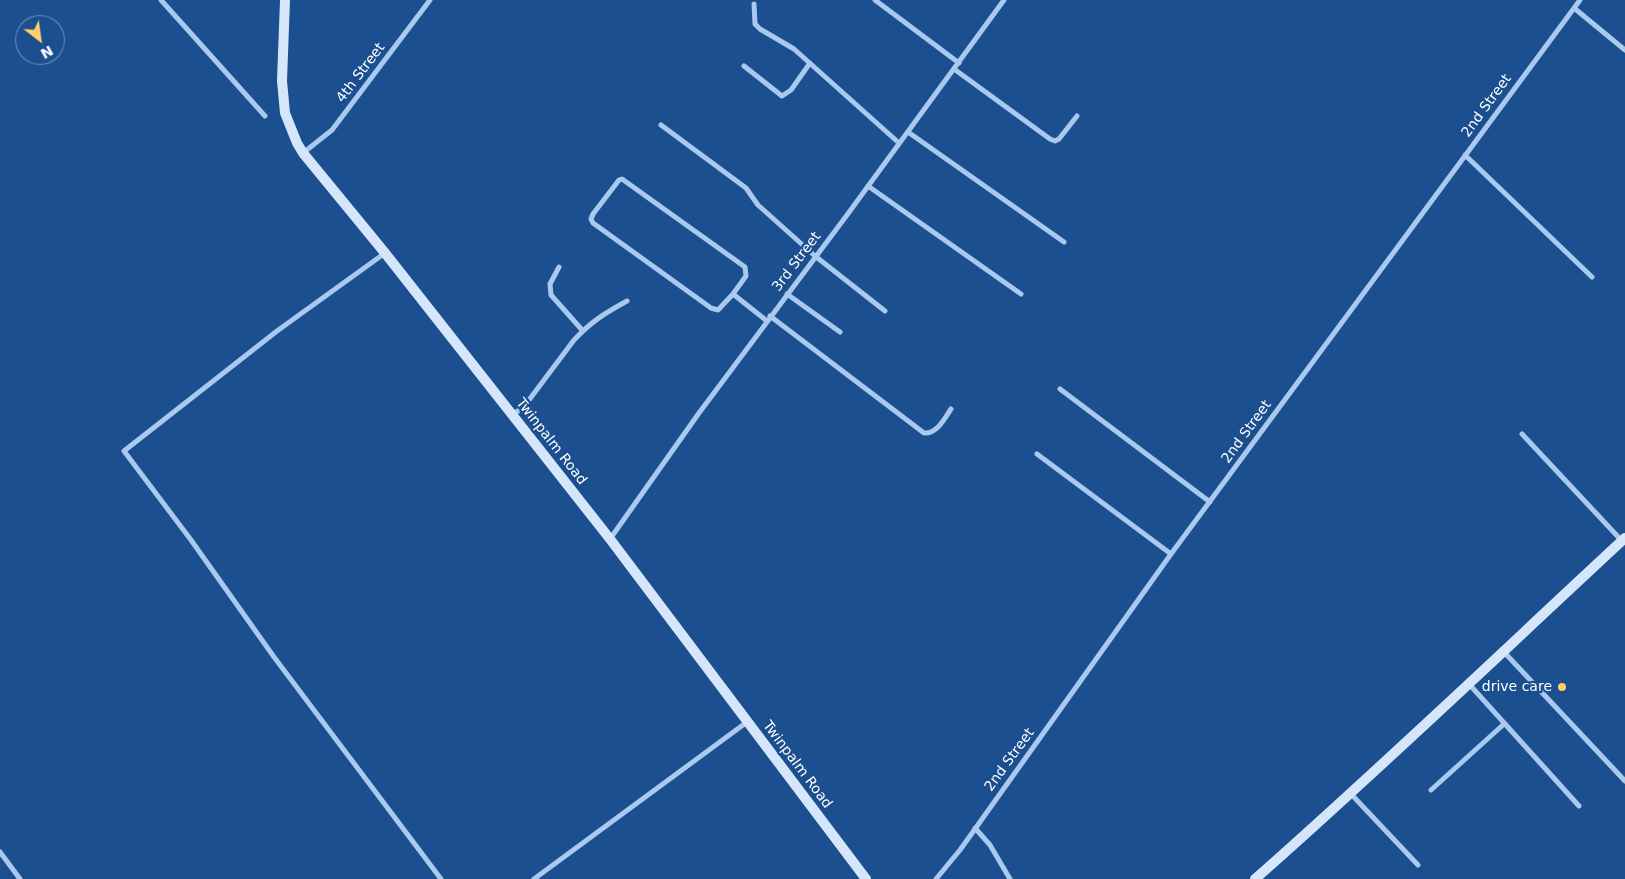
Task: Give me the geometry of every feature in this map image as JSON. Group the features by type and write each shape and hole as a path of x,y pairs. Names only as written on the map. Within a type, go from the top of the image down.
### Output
{"main road":[{"name":"Twinpalm Road","path":"285,0 282,80 285,113 303,153 386,253 512,416 610,538 866,879"},
{"path":"1255,879 1351,794 1502,651 1624,540"}],"street":[{"path":"161,0 265,116"},
{"name":"4th Street","path":"303,153 332,130 430,0"},
{"path":"875,0 959,63"},
{"name":"3rd Street","path":"610,538 699,413 1004,0"},
{"name":"2nd Street","path":"936,879 975,828 1171,554 1580,0"},
{"path":"754,4 755,24 760,29 794,49 899,143"},
{"path":"1574,8 1625,50"},
{"path":"744,66 782,96 790,90 810,63"},
{"path":"954,69 1050,139 1059,139 1077,116"},
{"path":"661,125 746,188 758,205 815,256 884,311"},
{"path":"908,132 1064,242"},
{"path":"1465,155 1592,277"},
{"path":"619,180 626,181 745,267 746,276 733,294 722,307 714,310 593,223 591,219 593,214 619,180"},
{"path":"868,186 1021,294"},
{"path":"386,253 277,331 124,451 191,540 274,657 441,879"},
{"path":"559,267 550,284 551,295 583,331"},
{"path":"733,294 769,318 924,433 928,434 937,428 952,409"},
{"path":"787,294 840,332"},
{"path":"512,416 526,404 583,331 597,318 628,301"},
{"path":"1060,389 1210,502"},
{"path":"1522,434 1624,540"},
{"path":"1037,454 1171,554"},
{"path":"1502,651 1625,781"},
{"path":"1468,684 1579,806"},
{"path":"534,879 747,722"},
{"path":"1431,790 1504,724"},
{"path":"1351,794 1418,865"},
{"path":"975,828 990,845 1010,879"},
{"path":"0,852 20,879"}],"place":[{"name":"drive care","path":"1562,687"}]}
